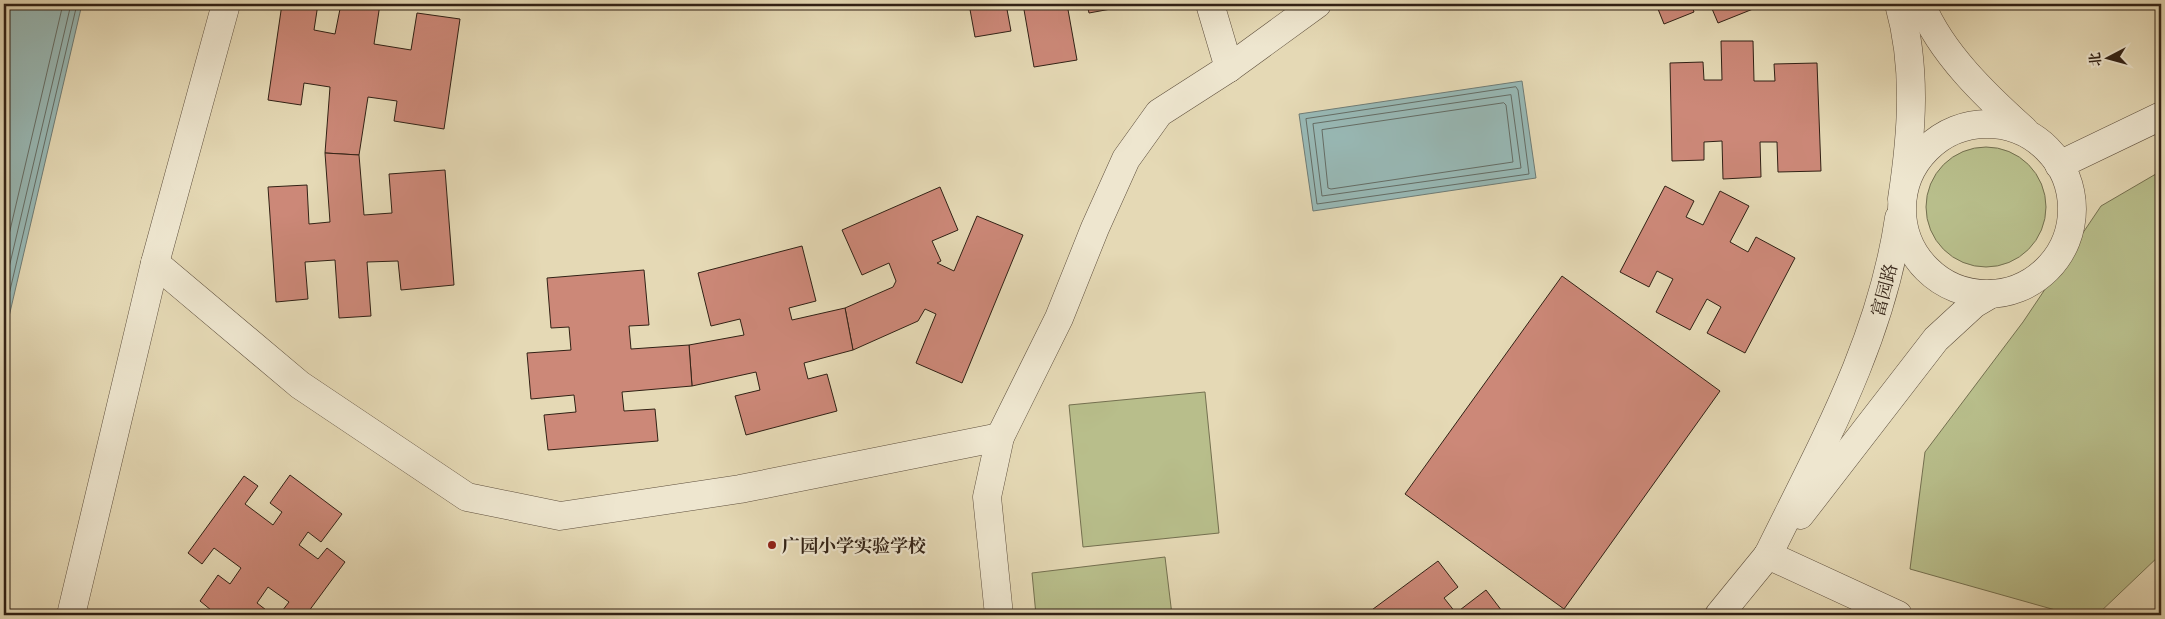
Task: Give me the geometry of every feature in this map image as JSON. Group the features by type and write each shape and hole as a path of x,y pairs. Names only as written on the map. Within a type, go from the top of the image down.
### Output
{"street":[{"path":"71,615 155,263 226,4"},
{"path":"1210,4 1229,68"},
{"path":"999,615 987,497 1000,437 1059,318 1095,228 1126,158 1160,113 1229,68 1317,4"},
{"name":"富园路","path":"1768,555 1866,348 1887,280 1902,198 1911,130 1911,79 1908,42 1899,4"},
{"path":"1720,615 1879,416 1936,339 1974,304 1991,294 2022,287 2036,279 2048,268 2064,246 2069,232 2071,199 2067,182 2059,164 2044,146 2000,108 1960,64 1943,43 1921,4"},
{"path":"2059,164 2161,116"},
{"path":"1991,294 1961,290 1944,283 1920,262 1906,235 1902,198 1905,185 1918,160 1936,140 1949,132 1982,123 2015,128 2031,136"},
{"path":"155,263 300,385 467,498 560,516 740,489 1000,437"},
{"path":"1768,555 1898,615"}],"green space":[{"path":"1986,147 1998,148 2009,152 2019,157 2028,165 2036,174 2041,184 2045,195 2045,219 2041,230 2036,240 2028,249 2019,257 2009,262 1998,266 1986,267 1974,266 1963,262 1953,257 1944,249 1936,240 1931,230 1927,219 1926,207 1927,195 1931,184 1936,174 1944,165 1953,157 1963,152 1974,148"},
{"path":"2161,171 2161,554 2097,615 2073,615 1910,569 1925,452 2023,322 2101,206"},
{"path":"1205,392 1219,533 1083,547 1069,405"},
{"path":"1165,557 1172,615 1036,615 1032,573"}],"water":[{"path":"4,4 82,4 4,338"},
{"path":"1522,81 1536,178 1313,211 1299,114"}],"building":[{"path":"282,4 318,4 314,30 335,34 341,4 380,4 374,44 411,50 417,13 460,19 444,129 394,121 397,101 368,97 359,155 325,153 330,87 304,83 301,105 268,100"},
{"path":"969,4 1006,4 1011,31 975,37"},
{"path":"1023,4 1067,4 1077,60 1034,67"},
{"path":"1087,4 1138,4 1089,13"},
{"path":"1656,4 1691,4 1694,12 1664,24"},
{"path":"1710,4 1751,4 1753,9 1718,23"},
{"path":"1721,41 1753,41 1754,81 1775,81 1774,64 1817,63 1821,171 1778,172 1777,142 1760,142 1761,177 1723,179 1722,141 1704,142 1704,160 1672,161 1670,63 1703,62 1704,80 1722,80"},
{"path":"325,153 359,155 364,215 392,213 389,174 445,170 454,285 401,290 398,261 367,262 371,316 339,318 335,260 305,262 308,299 276,302 268,187 307,185 309,224 330,222"},
{"path":"1665,186 1694,201 1686,217 1703,225 1720,191 1749,206 1730,242 1748,252 1756,237 1795,258 1745,353 1707,333 1721,307 1707,299 1690,330 1656,312 1673,279 1657,271 1649,287 1620,272"},
{"path":"940,187 958,230 932,241 941,261 937,263 954,271 977,216 1023,235 962,383 916,363 936,314 925,309 918,321 853,350 845,308 893,287 896,281 889,263 862,275 842,230"},
{"path":"802,246 816,301 789,308 792,320 845,308 853,350 804,363 808,379 827,374 837,411 746,435 735,396 760,390 756,372 692,386 689,345 744,335 740,319 711,326 698,273"},
{"path":"644,270 649,325 629,326 631,349 689,345 692,386 622,392 624,411 655,409 658,441 548,450 544,415 576,412 574,395 531,399 527,353 571,350 569,327 551,328 547,278"},
{"path":"1562,276 1720,391 1564,609 1405,494"},
{"path":"290,475 342,514 321,542 308,532 299,545 318,559 327,548 345,562 306,615 279,615 289,602 268,587 257,603 270,613 268,615 217,615 200,601 218,575 230,584 241,568 214,548 202,564 188,553 244,476 258,486 245,504 273,525 282,512 270,503"},
{"path":"1438,561 1458,587 1444,598 1456,613 1486,590 1505,615 1365,615"}],"place":[{"name":"广园小学实验学校","path":"772,545"}]}
